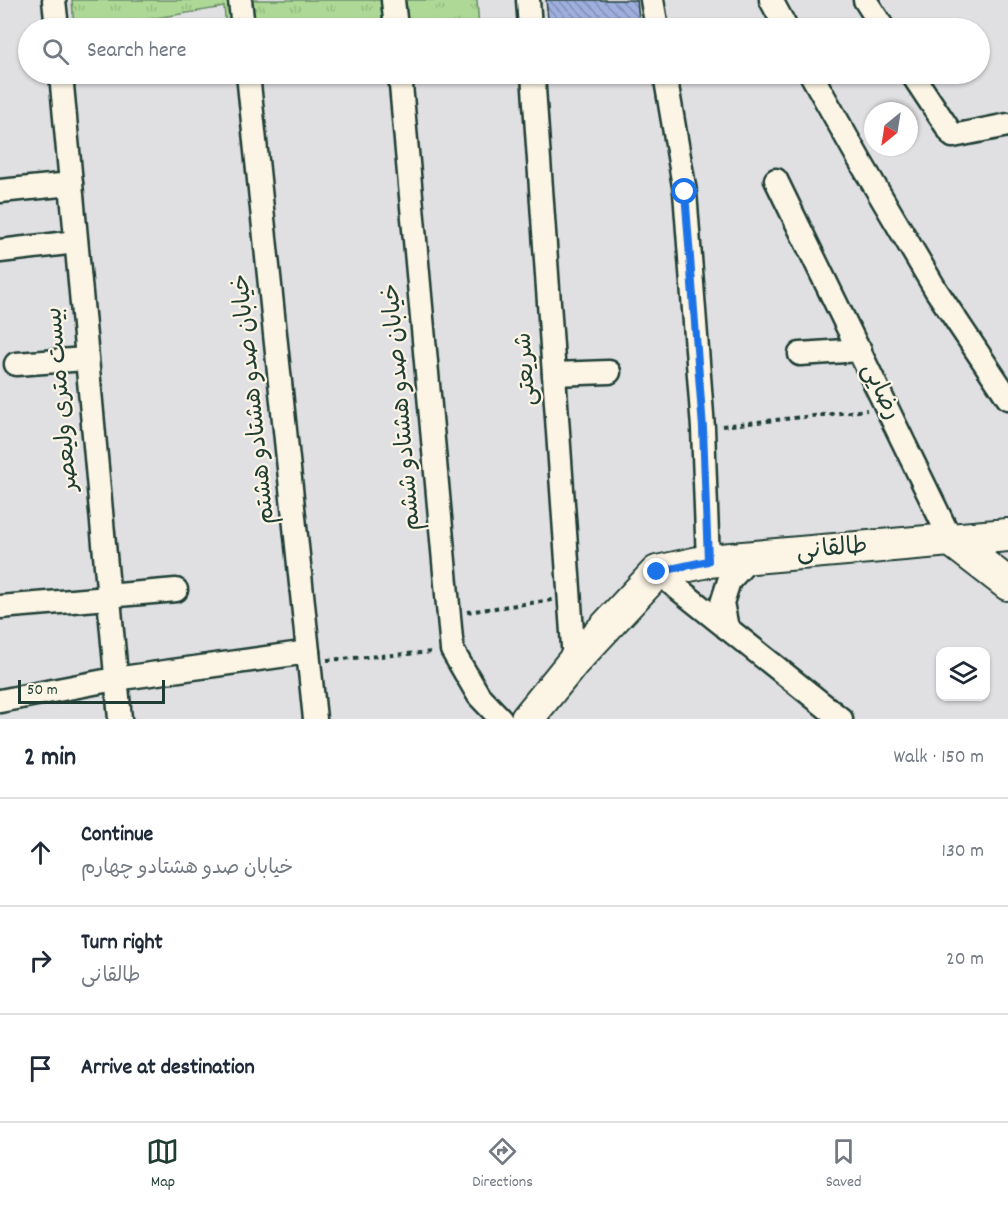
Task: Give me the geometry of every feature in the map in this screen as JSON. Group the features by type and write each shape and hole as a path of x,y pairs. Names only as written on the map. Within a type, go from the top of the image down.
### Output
{"main road":[{"name":"طالقانی","path":"657,572 708,561 1008,535"},
{"name":"رضایی","path":"951,540 1008,584"},
{"path":"527,719 574,661 657,572"}],"street":[{"path":"54,0 56,18"},
{"path":"240,0 242,18"},
{"path":"393,0 395,18"},
{"path":"528,0 529,18"},
{"path":"652,0 655,18"},
{"path":"771,0 781,18"},
{"path":"865,0 877,18"},
{"name":"بیست متری ولیعصر","path":"62,84 120,719"},
{"name":"خیابان صدو هشتادو هشتم","path":"249,84 315,719"},
{"name":"خیابان صدو هشتادو ششم","path":"401,84 452,650 479,696 501,719"},
{"name":"شریعتی","path":"534,84 574,661"},
{"path":"667,84 685,192 703,428 708,561"},
{"path":"817,84 936,290 1008,398"},
{"path":"919,84 953,136 1008,125"},
{"name":"رضایی","path":"776,180 951,540"},
{"path":"0,191 71,184"},
{"path":"0,251 76,243"},
{"path":"800,354 860,350"},
{"path":"16,364 86,359"},
{"path":"554,374 609,372"},
{"path":"727,628 722,603 729,581 750,558"},
{"path":"657,572 841,719"},
{"path":"0,607 176,590"},
{"path":"0,701 115,679 308,652"}],"path":[{"path":"703,428 888,408"},
{"path":"448,615 570,598"},
{"path":"308,652 323,661 452,650"}],"green space":[{"path":"72,0 477,0 478,18 225,18 224,7 156,18 73,18"}],"building":[{"path":"546,0 637,0 639,18 548,18"}],"route":[{"path":"657,572 708,561 703,428 685,192"}]}
